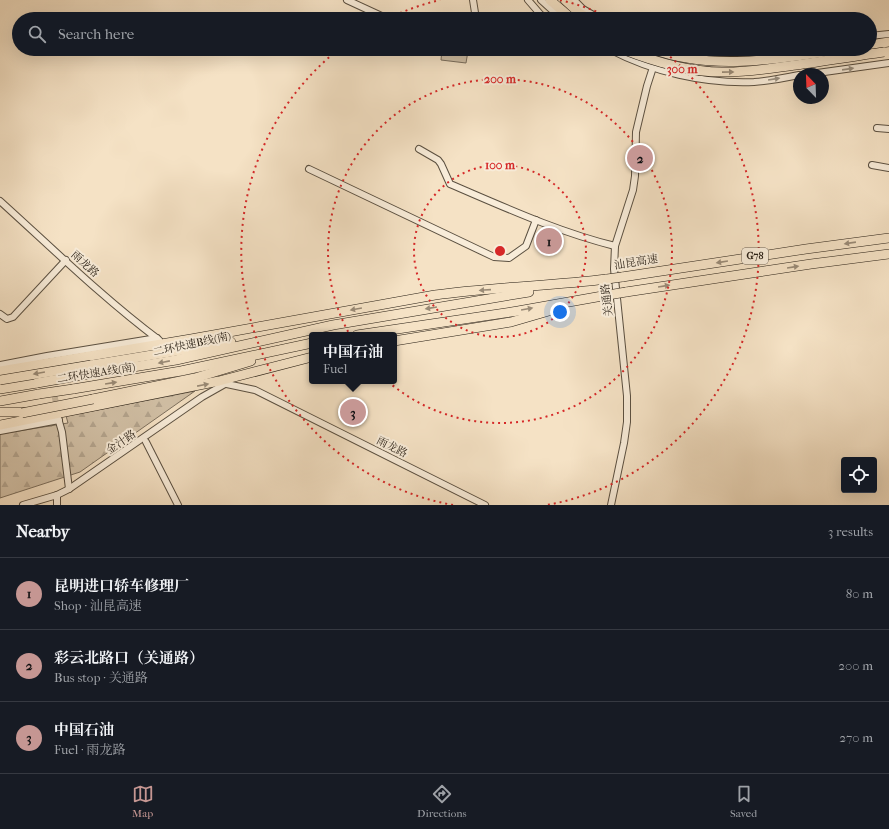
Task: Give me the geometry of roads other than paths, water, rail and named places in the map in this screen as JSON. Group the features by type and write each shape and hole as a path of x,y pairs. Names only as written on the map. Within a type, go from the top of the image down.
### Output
{"highway":[{"path":"550,0 564,12"},
{"path":"565,0 578,12"},
{"path":"877,46 887,47"},
{"path":"877,49 887,47"},
{"path":"640,56 670,65 700,71 726,72 761,70 838,56"},
{"path":"678,56 689,59 724,62 761,61 796,56"},
{"name":"汕昆高速","path":"388,315 607,279 889,238"},
{"name":"G78","path":"374,332 505,313 626,292 811,264 889,254"},
{"path":"0,371 435,296 469,291 564,284 607,279"},
{"path":"397,341 511,322 580,301 608,295"},
{"name":"二环快速B线(南)","path":"0,389 176,360 311,329 388,315"},
{"path":"0,380 311,329"},
{"path":"0,425 195,378 309,345"},
{"name":"二环快速A线(南)","path":"0,401 175,372 309,345"},
{"path":"0,418 219,381 309,358"},
{"path":"0,412 54,411 94,403"}],"street":[{"path":"346,0 373,12"},
{"path":"473,0 475,12"},
{"path":"528,0 538,12"},
{"path":"541,0 554,12"},
{"path":"574,0 588,12"},
{"path":"877,35 889,34"},
{"path":"624,56 653,67 700,80 756,82 793,77"},
{"name":"关通路","path":"611,505 627,422 627,396 614,269 615,246 633,190 635,176 636,132 647,86 657,56"},
{"path":"829,71 889,63"},
{"path":"878,128 889,129"},
{"path":"419,149 438,160 450,184 536,220 615,246"},
{"path":"872,165 889,168"},
{"path":"309,170 494,257 509,258 526,246 536,220"},
{"name":"雨龙路","path":"0,201 136,322 158,339 0,365"},
{"path":"0,314 7,319 13,317 66,260"},
{"name":"雨龙路","path":"224,384 255,390 485,505"},
{"name":"金汁路","path":"23,505 57,495 69,489 224,384"},
{"path":"0,431 58,419 62,432 69,489"},
{"path":"146,442 178,505"},
{"path":"57,495 57,505"}],"tunnel":[{"path":"51,378 57,408"}],"place":[{"name":"彩云北路口（关通路）","path":"640,158"},
{"name":"昆明进口轿车修理厂","path":"549,241"},
{"name":"中国石油","path":"353,412"}]}
